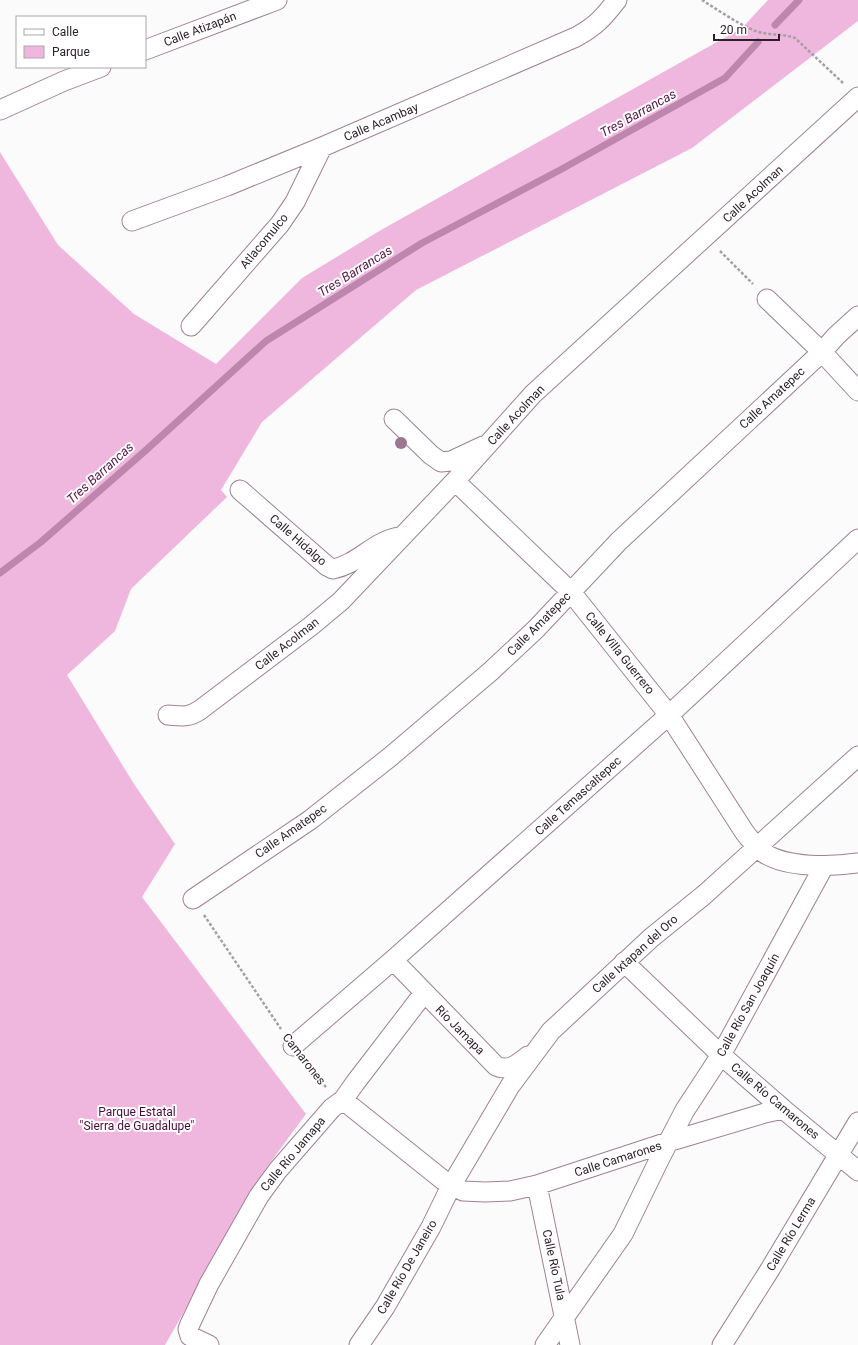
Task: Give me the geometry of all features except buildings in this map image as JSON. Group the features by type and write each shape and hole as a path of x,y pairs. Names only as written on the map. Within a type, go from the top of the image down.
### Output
{"street":[{"name":"Calle Atizapán","path":"146,50 277,0"},
{"name":"Calle Acambay","path":"132,221 227,186 322,147 576,38 591,29 602,19 616,0"},
{"path":"0,110 64,81 98,68"},
{"name":"Calle Acolman","path":"168,715 185,717 196,713 305,631 341,601 404,536 534,394 707,236 852,91"},
{"name":"Atlacomulco","path":"191,326 280,224 295,202 322,147"},
{"path":"767,299 822,352 858,391"},
{"name":"Calle Amatepec","path":"193,898 310,820 390,757 490,672 536,629 619,541 822,352 836,336 858,316"},
{"path":"394,419 431,455 441,462 451,461 490,443"},
{"name":"Calle Villa Guerrero","path":"455,481 571,592 669,715 757,848"},
{"name":"Calle Hidalgo","path":"240,490 327,566 333,569 348,564 382,542 392,538 404,536"},
{"name":"Calle Temascaltepec","path":"293,1046 393,960 669,715 858,539"},
{"name":"Calle Ixtapan del Oro","path":"452,1186 510,1086 551,1031 624,962 704,895 858,756"},
{"path":"757,848 778,860 796,864 824,866 858,863"},
{"name":"Calle Río San Joaquín","path":"565,1317 623,1234 685,1110 721,1055 824,866"},
{"name":"Río Jamapa","path":"393,960 496,1066 506,1069 512,1067 536,1050"},
{"name":"Calle Río Camarones","path":"624,962 721,1055 858,1171"},
{"name":"Calle Río Jamapa","path":"209,1345 190,1336 190,1324 208,1284 258,1196 278,1170 332,1108 343,1100 424,993"},
{"path":"343,1100 452,1186"},
{"name":"Calle Camarones","path":"452,1186 463,1191 510,1192 537,1185 765,1112 783,1109"},
{"name":"Calle Río Lerma","path":"722,1345 769,1271 858,1122"},
{"name":"Calle Río Tula","path":"537,1185 570,1345"},
{"name":"Calle Río De Janeiro","path":"359,1345 385,1307 431,1227 452,1186"},
{"path":"545,1345 565,1317"}],"path":[{"path":"702,0 752,30 769,35 785,35 795,38 852,91"},
{"path":"707,236 767,299"},
{"name":"Camarones","path":"193,898 293,1046 322,1083 343,1100"}],"green space":[{"name":"Parque Estatal \"Sierra de Guadalupe\"","path":"768,0 858,0 858,21 692,148 416,290 262,422 221,490 227,497 131,589 115,631 67,675 134,784 175,844 142,897 306,1114 267,1167 165,1345 0,1345 0,152 58,245 134,314 216,364 302,278 381,230 742,28"}],"waterway":[{"name":"Tres Barrancas","path":"775,25 799,0"},
{"name":"Tres Barrancas","path":"0,573 41,542 145,451 266,341 422,243 560,170 725,78 758,42"}]}
